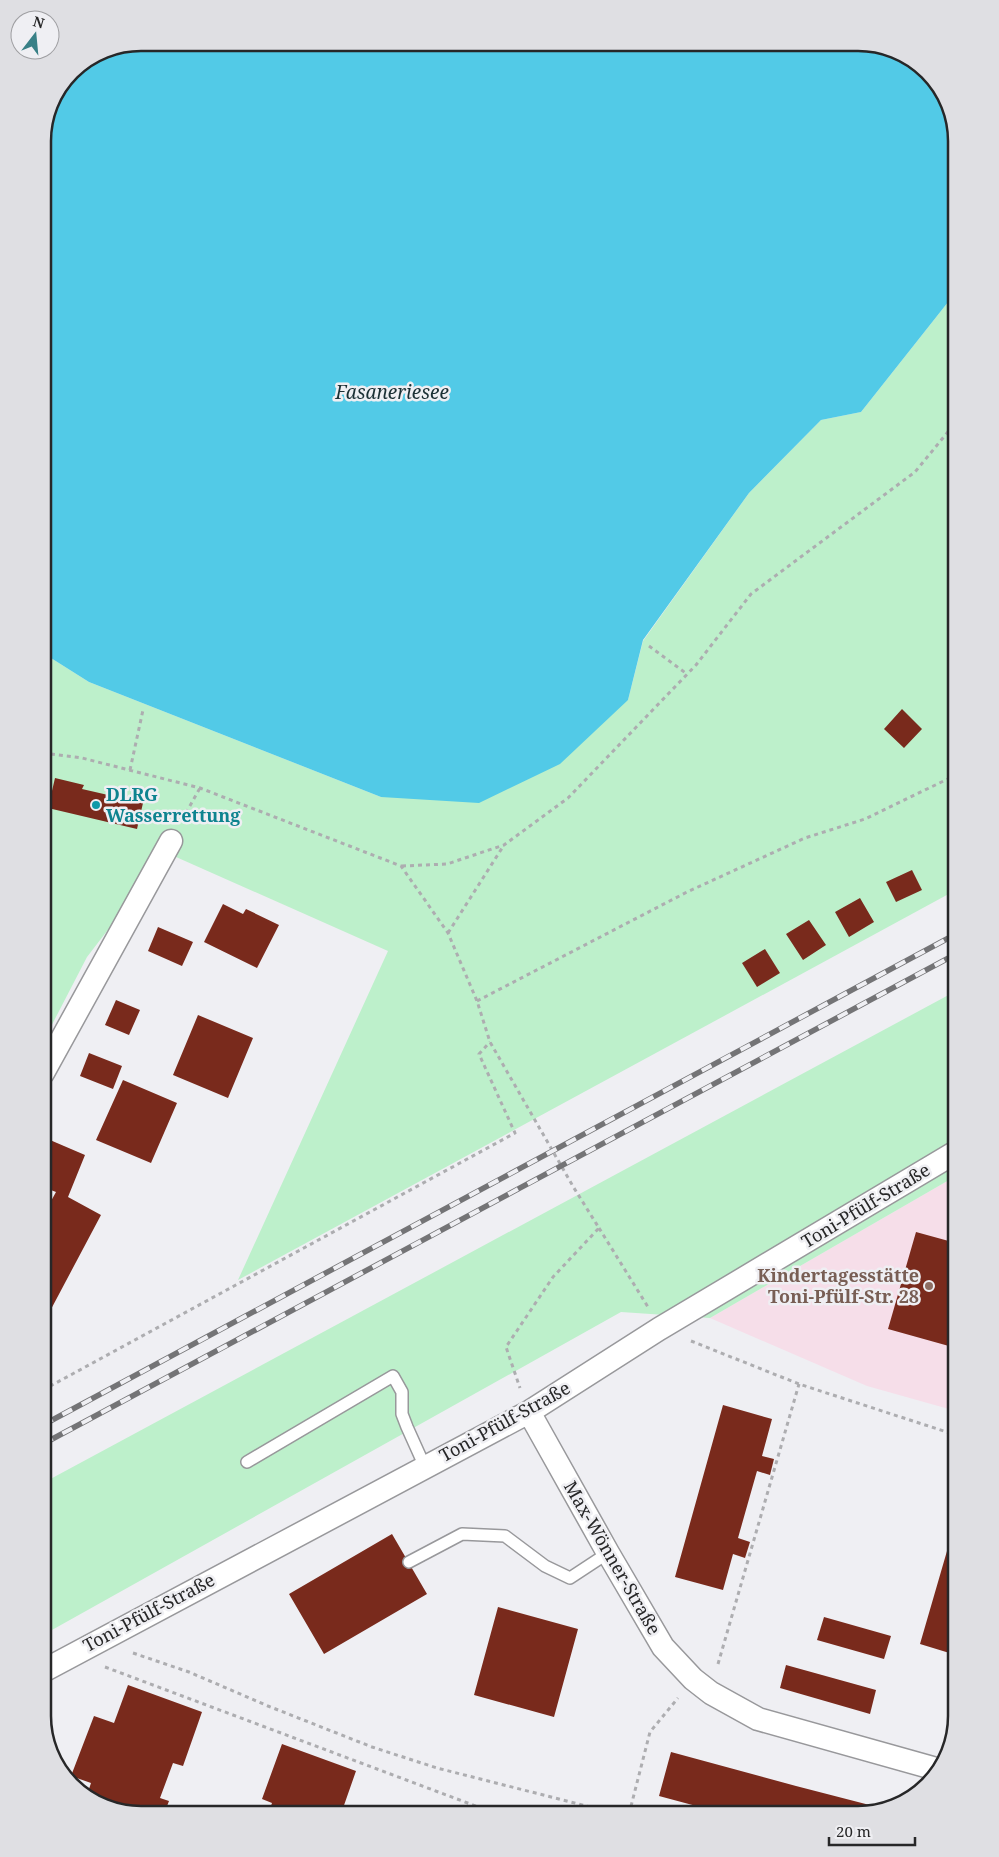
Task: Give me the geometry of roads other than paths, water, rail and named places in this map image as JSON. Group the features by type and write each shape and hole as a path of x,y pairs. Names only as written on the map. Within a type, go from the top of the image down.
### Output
{"street":[{"path":"51,1058 171,841"},
{"name":"Toni-Pfülf-Straße","path":"51,1666 529,1412 659,1329 948,1157"},
{"name":"Max-Wönner-Straße","path":"529,1412 663,1647 693,1679 710,1693 758,1719 932,1768"}],"lane":[{"path":"248,1462 393,1376 402,1392 402,1414 424,1467"},
{"path":"409,1562 462,1534 505,1536 545,1566 570,1578 608,1553"}],"water":[{"name":"Fasaneriesee","path":"135,51 864,51 898,60 917,73 929,86 941,107 947,129 948,302 861,412 821,420 749,493 643,640 628,700 560,764 479,803 381,797 89,682 51,658 51,135 54,118 63,96 73,82 91,66 112,56"}],"railway":[{"path":"51,1421 948,938"},
{"path":"51,1440 948,958"}],"place":[{"name":"DLRG Wasserrettung","path":"96,805"},
{"name":"Kindertagesstätte Toni-Pfülf-Str. 28","path":"929,1286"}]}
